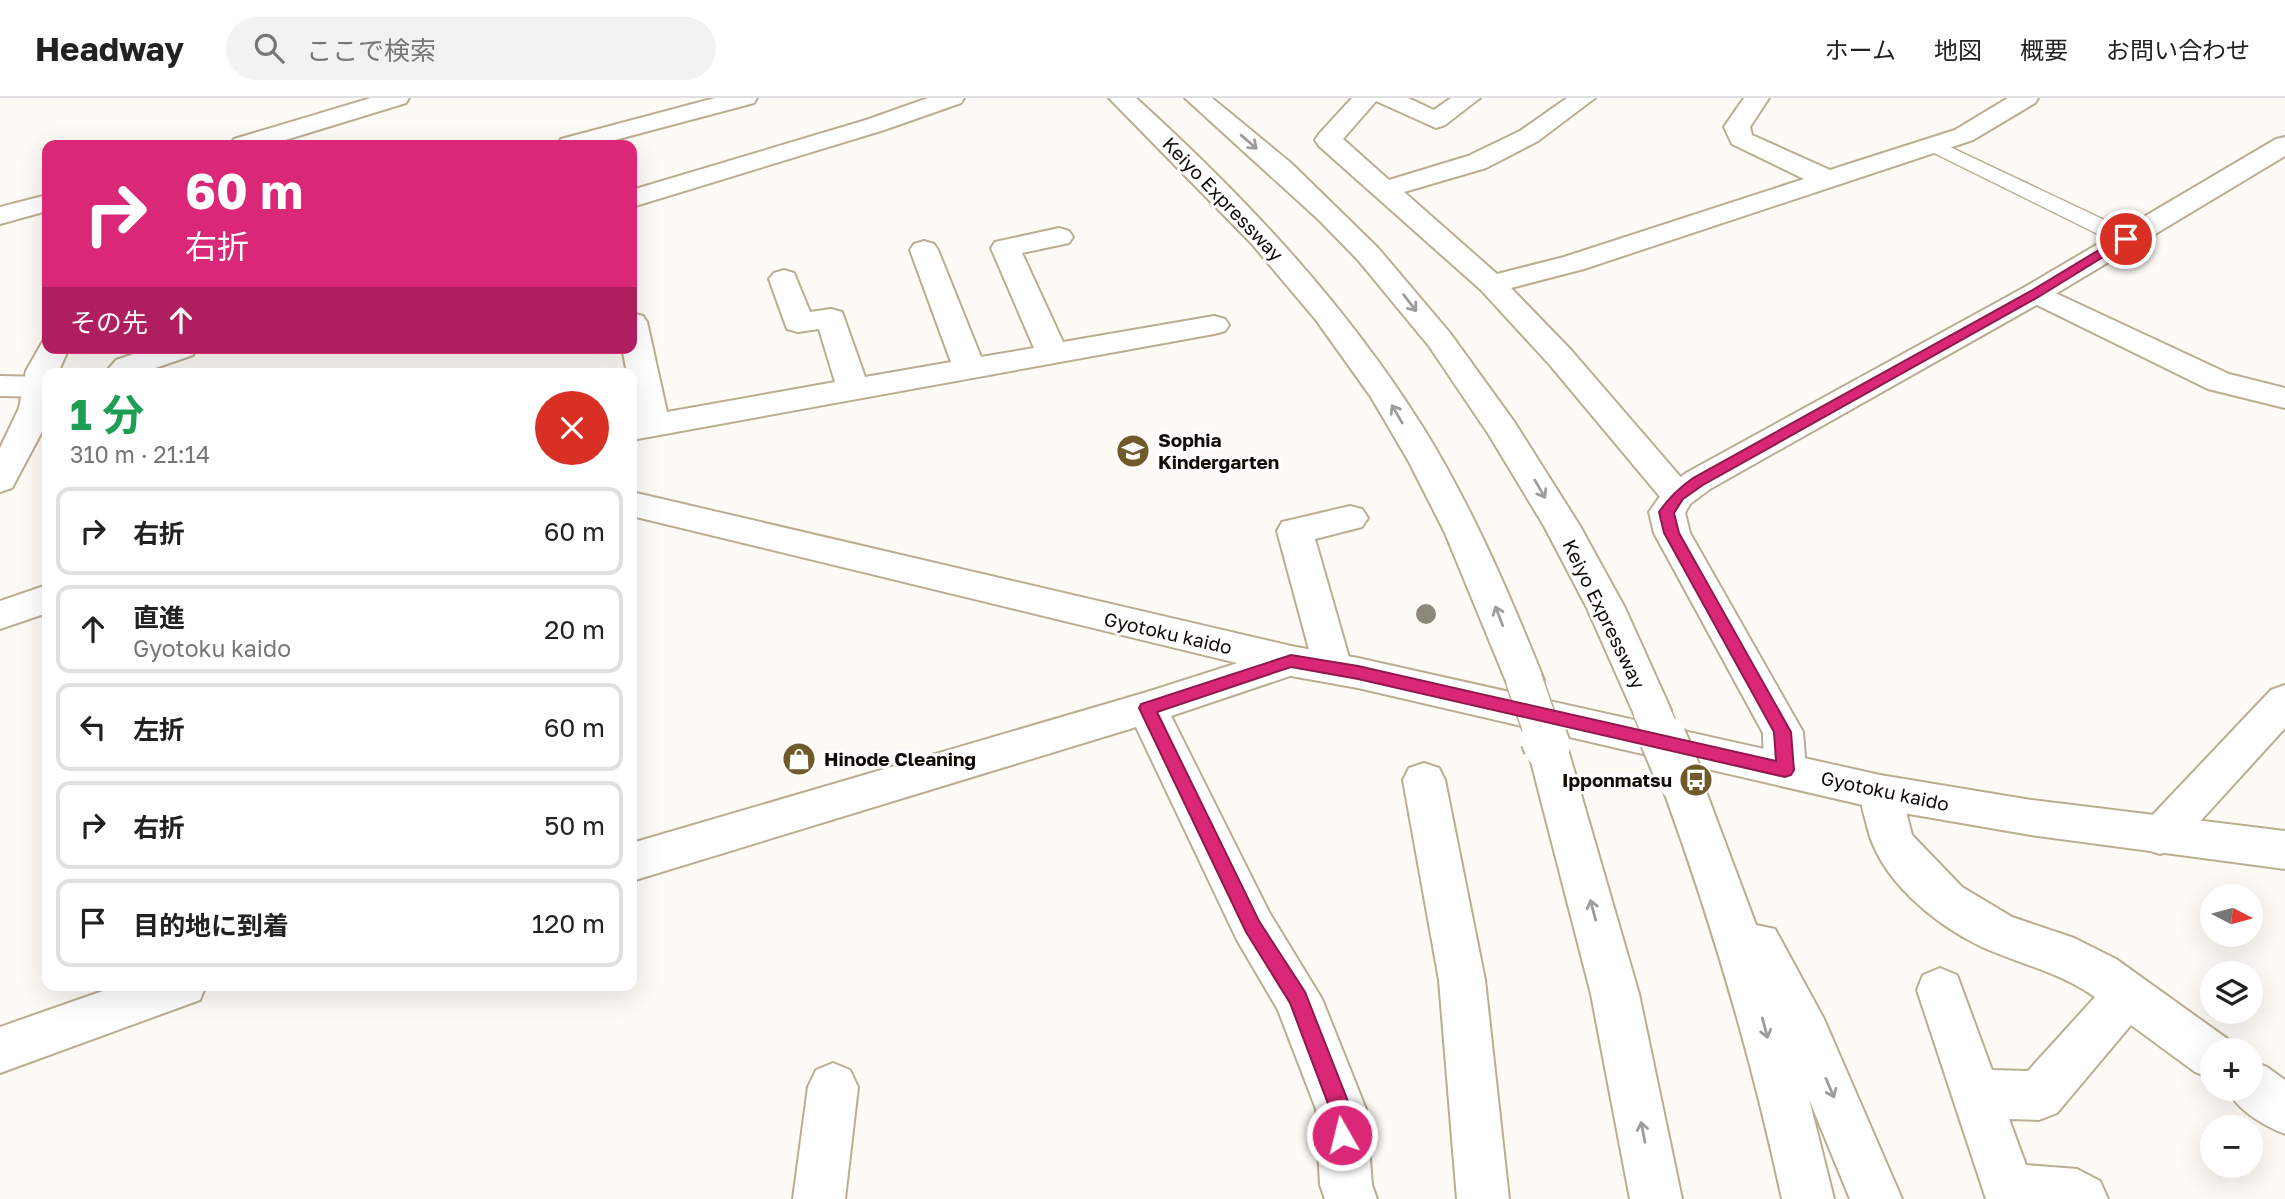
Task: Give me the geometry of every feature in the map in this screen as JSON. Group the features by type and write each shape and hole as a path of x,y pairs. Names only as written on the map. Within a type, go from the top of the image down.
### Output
{"main road":[{"path":"259,140 397,98"},
{"path":"586,140 745,98"},
{"path":"637,197 875,125 952,98"},
{"name":"Keiyo Expressway","path":"1121,98 1189,159 1256,230 1326,312 1386,395 1439,487 1487,585 1547,746 1615,994 1656,1199"},
{"name":"Keiyo Expressway","path":"1197,98 1330,214 1400,290 1464,372 1526,465 1591,577 1651,710 1710,853 1755,991 1808,1199"},
{"path":"1366,98 1328,140 1492,284 1560,356 1678,496"},
{"path":"1387,98 1436,120 1468,98"},
{"path":"1383,190 1477,162 1529,136 1583,98"},
{"path":"1756,98 1737,127 1741,139 1828,179"},
{"path":"1492,284 1574,264 1933,145 1979,127 2026,98"},
{"path":"1785,770 1783,732 1672,533 1667,512 1678,496 1698,481 2036,293 2285,145"},
{"path":"0,216 42,203"},
{"path":"1052,353 1005,248 1059,237"},
{"path":"924,250 969,367"},
{"path":"784,279 799,323 831,318 853,388"},
{"path":"2036,293 2218,383 2285,398"},
{"path":"637,370 643,427 1214,325"},
{"path":"126,368 165,354"},
{"path":"0,386 42,387"},
{"path":"0,396 42,387"},
{"path":"0,480 28,426 42,390"},
{"name":"Gyotoku kaido","path":"637,505 1291,661 1333,668 1880,792 1936,803 2160,836 2285,850"},
{"path":"1333,668 1295,531 1350,518"},
{"path":"0,615 42,600"},
{"path":"637,861 1147,708 1291,661"},
{"path":"2160,836 2285,701"},
{"path":"1147,708 1252,926 1298,999 1341,1109 1346,1185 1351,1199"},
{"path":"1424,780 1462,980 1483,1199"},
{"path":"1880,792 1892,841 1901,855 1946,901 1998,932 2058,953 2100,974 2200,1047"},
{"path":"1710,853 1807,1034 1876,1199"},
{"path":"1940,990 2011,1195 2077,1195 2082,1199"},
{"path":"0,1050 166,991"},
{"path":"1975,1093 2039,1096 2128,994"},
{"path":"819,1199 833,1087"},
{"path":"2263,1094 2285,1110"}],"lane":[{"path":"1933,145 2126,239"}],"place":[{"name":"Sophia Kindergarten","path":"1133,451"},
{"name":"Hinode Cleaning","path":"799,759"},
{"name":"Ipponmatsu","path":"1696,780"}],"route":[{"path":"1342,1135 1341,1109 1298,999 1252,926 1147,708 1291,661 1358,673 1785,770 1783,732 1672,533 1667,512 1678,496 1698,481 2036,293 2126,239"}]}
